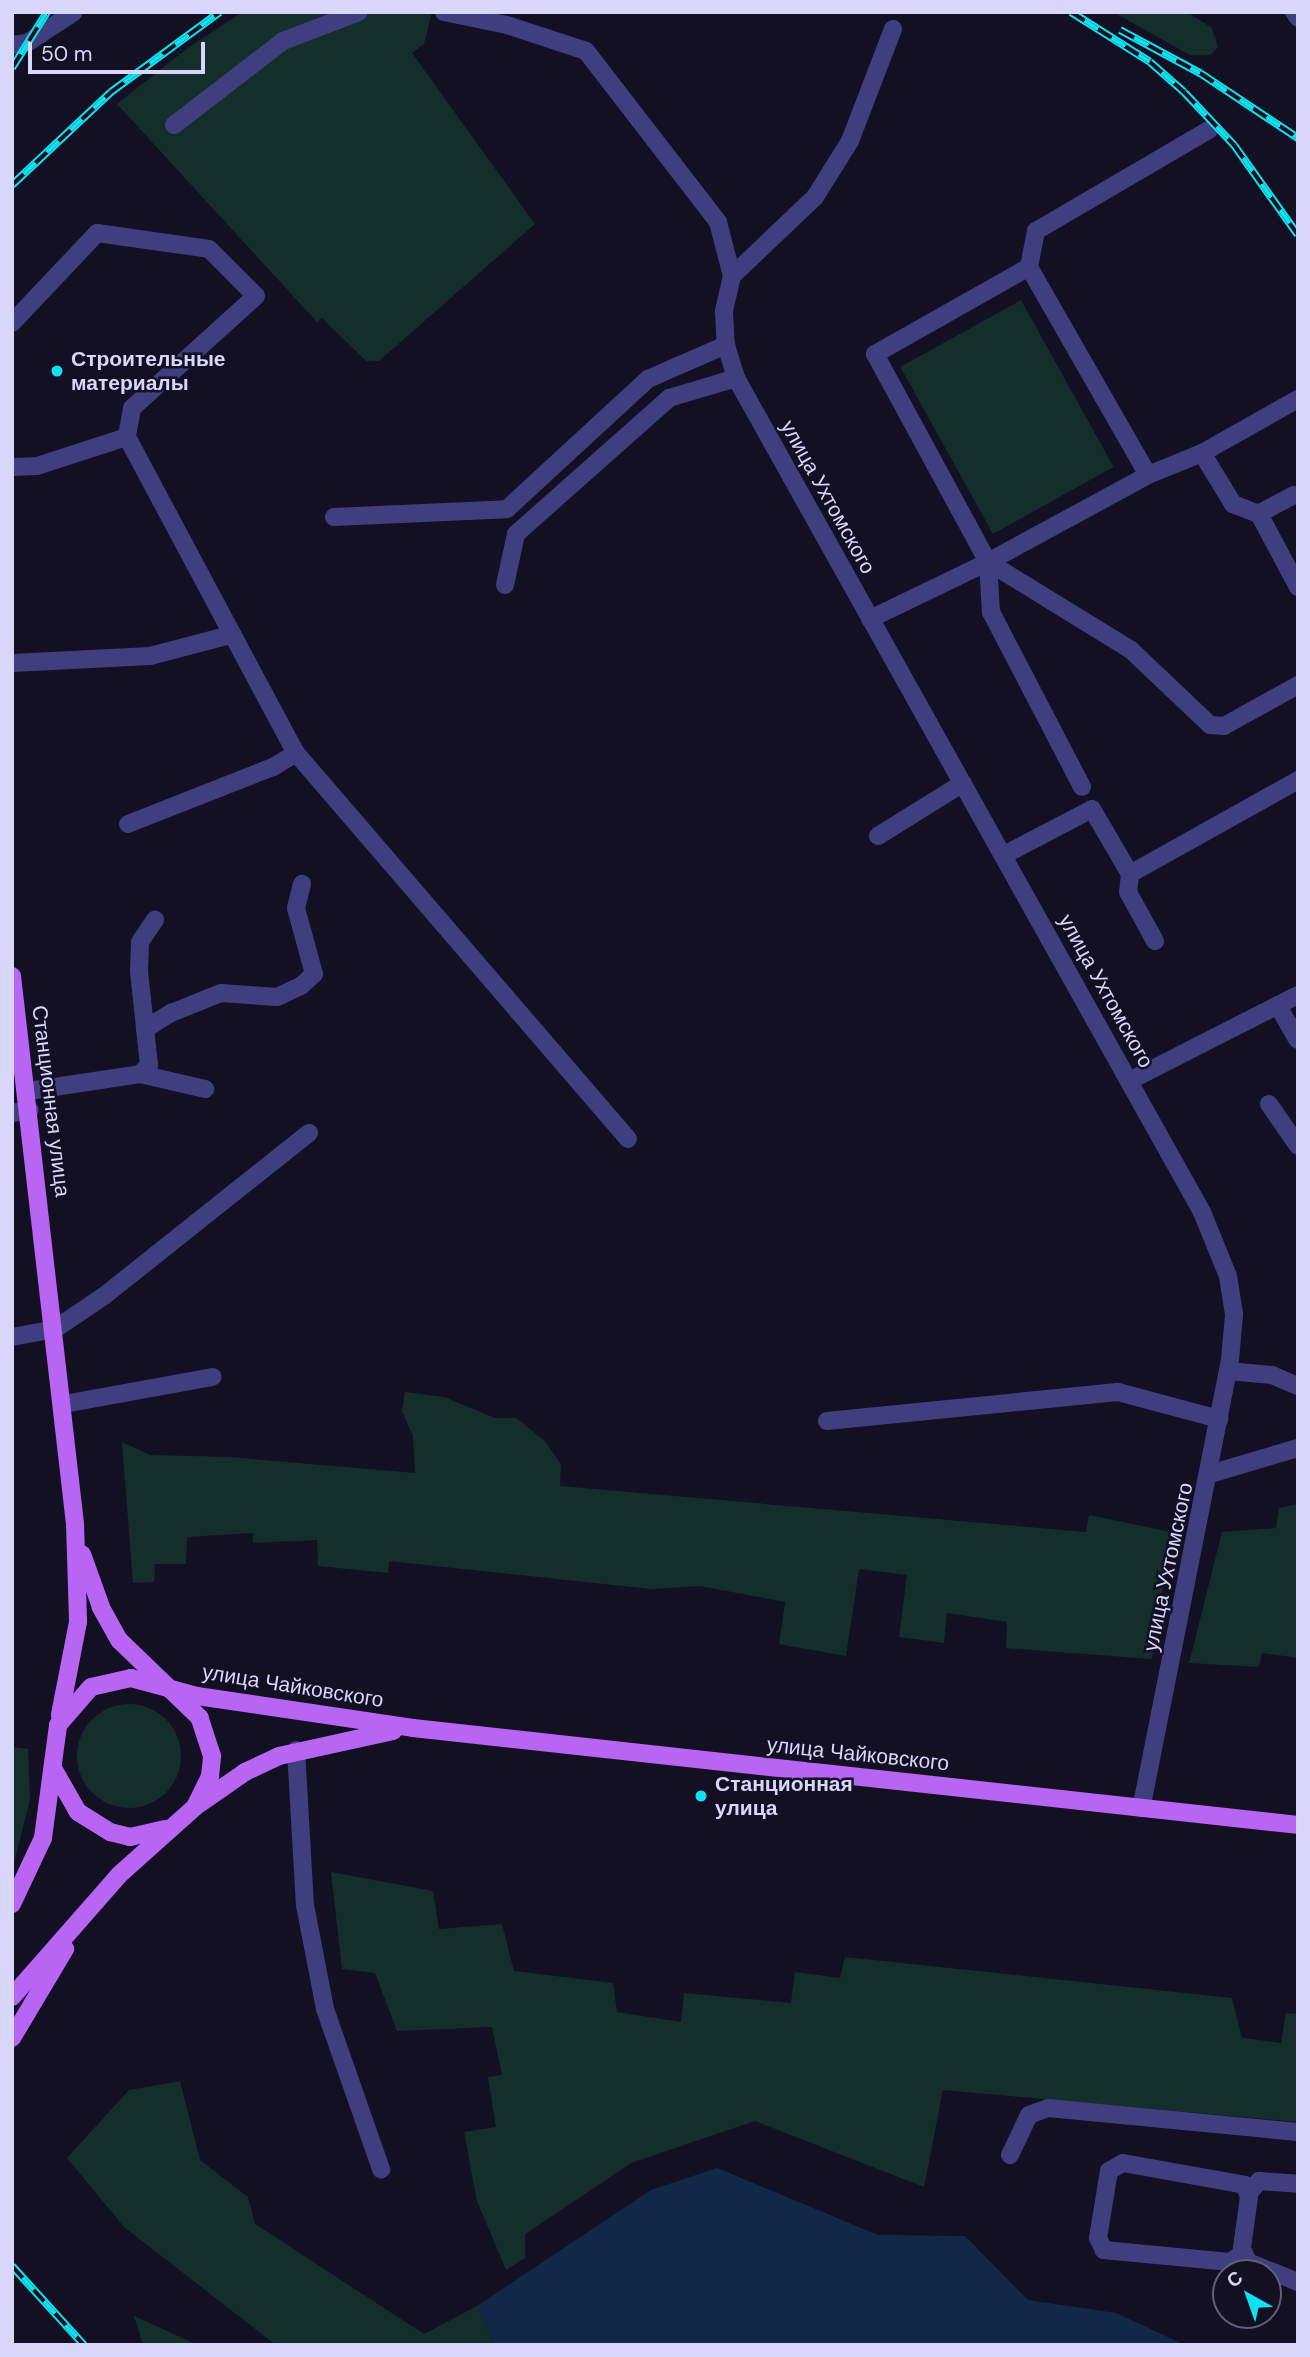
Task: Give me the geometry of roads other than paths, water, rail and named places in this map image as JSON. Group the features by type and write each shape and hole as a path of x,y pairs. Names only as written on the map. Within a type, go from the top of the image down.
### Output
{"main road":[{"name":"Станционная улица","path":"12,976 28,1091 21,1112 55,1329 75,1524 78,1622 58,1726"},
{"name":"Станционная улица","path":"75,1524 92,1584 110,1626 141,1664 167,1685"},
{"path":"12,1904 43,1838 51,1751 58,1726 91,1688 131,1678 167,1685 200,1718 209,1737 210,1776 195,1807 174,1824 86,1913 12,1997"},
{"name":"улица Чайковского","path":"167,1685 197,1696 413,1728 1298,1825"},
{"name":"улица Чайковского","path":"195,1807 245,1772 296,1750 413,1728"},
{"path":"51,1751 64,1795 91,1822 130,1837 153,1835 174,1824"},
{"path":"12,2038 86,1913"}],"street":[{"path":"12,45 27,43 74,12"},
{"path":"174,125 283,41 359,12"},
{"path":"444,12 507,25 586,51 718,222 732,276"},
{"path":"1294,12 1298,19"},
{"path":"732,276 815,197 850,141 893,29"},
{"path":"1148,475 1029,267 1036,231 1209,130"},
{"path":"12,323 97,233 209,249 256,296 132,408 127,437 230,635 296,753 628,1139"},
{"path":"1029,267 875,354 988,562 990,611 1082,787"},
{"name":"улица Ухтомского","path":"732,276 724,312 726,345 736,378 1129,1081 1221,1255 1234,1315 1228,1371 1210,1474 1141,1808"},
{"path":"334,517 507,509 648,379 726,345"},
{"path":"505,585 516,534 669,398 736,378"},
{"path":"870,619 988,562 1148,475 1202,453 1298,399"},
{"path":"12,467 37,466 127,437"},
{"path":"1202,453 1233,504 1259,514 1298,587"},
{"path":"1259,514 1294,495"},
{"path":"988,562 1131,650 1210,724 1224,726 1298,685"},
{"path":"12,663 150,656 230,635"},
{"path":"128,824 274,767 296,753"},
{"path":"1130,874 1298,780"},
{"path":"878,836 963,783"},
{"path":"1004,855 1092,808 1130,874 1128,892 1155,941"},
{"path":"145,1029 171,1013 221,993 277,997 301,986 313,974 296,908 302,884"},
{"path":"140,1074 149,1065 141,942 155,920"},
{"path":"1129,1081 1298,995"},
{"path":"1278,1006 1298,1040"},
{"path":"28,1091 140,1074 205,1089"},
{"path":"1269,1104 1298,1146"},
{"path":"12,1337 55,1329 163,1251 309,1133"},
{"path":"1228,1371 1272,1375 1298,1386"},
{"path":"64,1404 213,1377"},
{"path":"827,1421 1118,1392 1219,1419"},
{"path":"1210,1474 1298,1448"},
{"path":"296,1750 296,1808 304,1905 326,2009 381,2168"},
{"path":"1010,2155 1029,2115 1048,2108 1298,2132"},
{"path":"1242,2251 1230,2262 1112,2252 1104,2250 1098,2238 1109,2171 1119,2163 1237,2182 1249,2193"},
{"path":"1298,2184 1259,2181 1249,2193 1242,2251 1248,2262 1298,2282"}],"water":[{"path":"717,2168 878,2235 965,2236 1028,2300 1116,2313 1185,2345 494,2345 477,2306 651,2190"}],"railway":[{"path":"12,68 47,12"},
{"path":"12,185 111,92 220,12"},
{"path":"1071,12 1150,62 1184,92 1234,145 1298,235"},
{"path":"1120,30 1200,73 1298,138"},
{"path":"12,2266 84,2345"}],"place":[{"name":"Строительные материалы","path":"57,371"},
{"name":"Станционная улица","path":"701,1796"}]}
